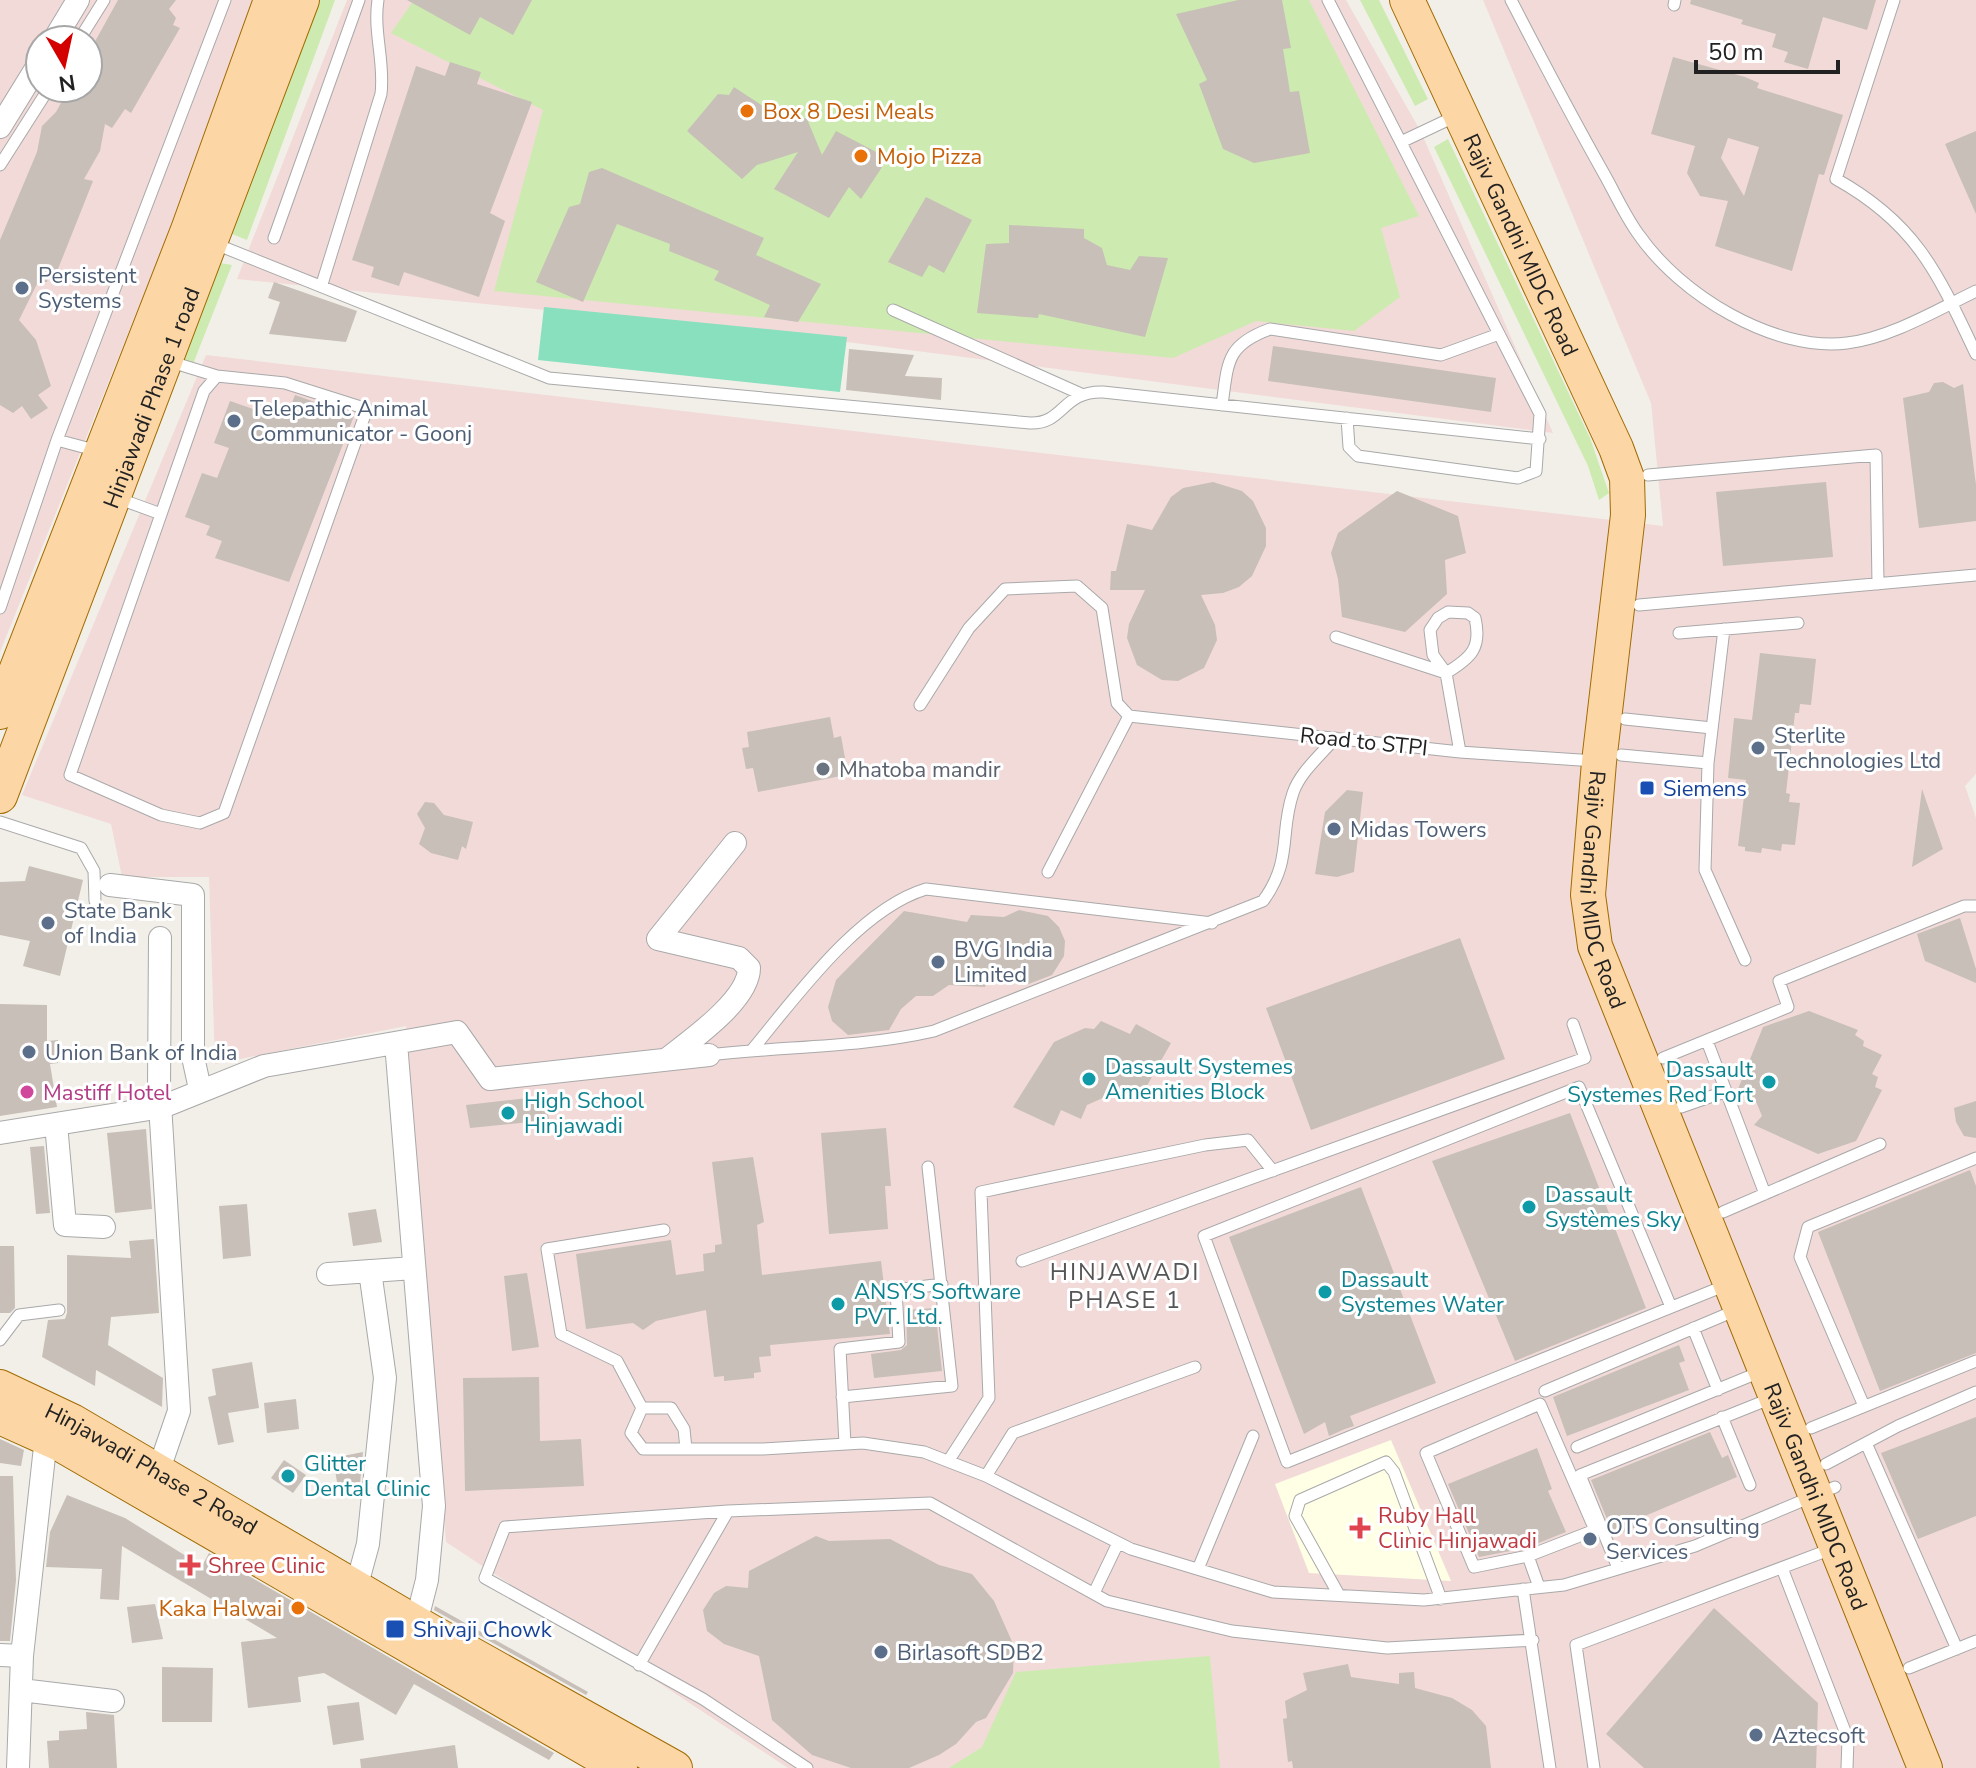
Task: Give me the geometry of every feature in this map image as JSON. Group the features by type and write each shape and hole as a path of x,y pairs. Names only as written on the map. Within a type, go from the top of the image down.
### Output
{"main road":[{"name":"Hinjawadi Phase 1 road","path":"0,712 102,452 271,0"},
{"name":"Hinjawadi Phase 1 road","path":"0,796 302,0"},
{"name":"Rajiv Gandhi MIDC Road","path":"1407,0 1616,448 1627,478 1628,515 1613,761 1609,896 1616,940 1811,1428 1825,1482 1836,1547 1925,1768"},
{"name":"Rajiv Gandhi MIDC Road","path":"1432,0 1638,438 1648,475 1650,518 1625,719 1613,761 1588,895 1595,946 1770,1384 1825,1482 1909,1668 1949,1768"},
{"name":"Hinjawadi Phase 2 Road","path":"0,1387 72,1421 416,1623 675,1768"},
{"name":"Hinjawadi Phase 2 Road","path":"0,1417 46,1438 620,1768"}],"street":[{"path":"64,24 78,0"},
{"path":"0,127 24,88"},
{"path":"666,1059 727,1007 749,978 749,968 739,958 658,939 735,843"},
{"path":"103,893 193,895 193,1057 200,1089"},
{"path":"158,1472 179,1411 162,1107 160,938"},
{"path":"0,1133 162,1107 200,1089 264,1066 457,1032 490,1079 709,1055"},
{"path":"396,1043 434,1506 427,1580 416,1623"},
{"path":"56,1124 65,1225 104,1227"},
{"path":"328,1274 414,1268"},
{"path":"356,1588 368,1544 385,1378 370,1271"},
{"path":"18,1768 21,1690 11,1655 46,1438"},
{"path":"21,1690 113,1701"}],"lane":[{"path":"89,24 104,0"},
{"path":"0,608 57,440 225,0"},
{"path":"274,238 359,0"},
{"path":"322,284 381,94 383,76 376,33 378,0"},
{"path":"1328,0 1540,414 1536,471 1518,478 1358,456 1349,447 1347,418"},
{"path":"1511,0 1640,237 1692,290 1727,313 1778,336 1812,343 1848,343 1890,330 1976,291"},
{"path":"1894,0 1836,179 1872,199 1926,255 1976,354"},
{"path":"0,165 39,104"},
{"path":"1401,142 1460,114"},
{"path":"209,241 322,284 526,370 562,380 1041,424 1055,417 1072,397 1103,392 1540,439"},
{"path":"893,310 1081,394"},
{"path":"1222,405 1228,362 1245,338 1270,329 1441,355 1499,334"},
{"path":"164,360 217,376 285,383 367,409 224,813 200,823 161,815 70,775 204,391 217,376"},
{"path":"57,440 102,452"},
{"path":"1648,475 1876,455 1878,584"},
{"path":"113,497 161,514"},
{"path":"1639,605 1976,575"},
{"path":"920,705 969,628 1005,589 1077,586 1102,608 1117,703 1129,716 1048,872"},
{"path":"1446,673 1477,648 1475,618 1468,613 1448,612 1438,618 1430,630 1433,655 1446,673 1460,752"},
{"path":"1679,633 1798,623"},
{"path":"1724,629 1708,763 1705,870 1745,960"},
{"path":"1336,637 1446,673"},
{"name":"Road to STPI","path":"1129,716 1460,752 1708,763"},
{"path":"1625,719 1712,728"},
{"path":"709,1055 846,1046 934,1031 1263,901 1271,891 1286,851 1292,795 1299,779 1335,738"},
{"path":"0,822 81,848 103,893"},
{"path":"752,1050 825,961 902,896 926,889 1212,923"},
{"path":"1663,1058 1788,1007 1779,981 1964,906 1976,906"},
{"path":"1022,1261 1585,1058 1573,1024"},
{"path":"1707,1041 1765,1194"},
{"path":"1671,1307 1579,1087 1204,1236 1287,1462 1671,1307 1734,1296"},
{"path":"1681,1107 1724,1092"},
{"path":"949,1460 989,1398 981,1192 1205,1145 1248,1140 1273,1171"},
{"path":"1723,1212 1880,1144"},
{"path":"1864,1406 1800,1257 1808,1227 1976,1158"},
{"path":"842,1397 952,1386 928,1167"},
{"path":"642,1408 617,1361 561,1334 547,1249 664,1230"},
{"path":"845,1444 840,1349 899,1342 896,1290 942,1284"},
{"path":"1545,1391 1693,1328 1734,1296"},
{"path":"0,1340 19,1315 59,1310"},
{"path":"1693,1328 1718,1390"},
{"path":"1811,1428 1976,1361"},
{"path":"986,1476 1013,1433 1195,1367"},
{"path":"1577,1447 1718,1390 1770,1384"},
{"path":"1618,1568 1580,1475 1722,1417 1770,1384"},
{"path":"642,1408 631,1433 643,1449 845,1444 909,1450 949,1460 986,1476 1118,1543 1273,1592 1441,1599 1564,1585 1695,1546 1825,1482 1866,1443 1976,1392"},
{"path":"1540,1404 1595,1530 1528,1556 1474,1567 1426,1453 1540,1404"},
{"path":"642,1408 671,1408 684,1429 686,1449"},
{"path":"1722,1417 1750,1485"},
{"path":"1198,1569 1253,1436"},
{"path":"1866,1443 1957,1649"},
{"path":"1339,1595 1295,1516 1300,1500 1386,1462 1394,1472 1441,1599"},
{"path":"807,1768 703,1699 485,1578 505,1527 728,1511 930,1503 1107,1601 1232,1631 1372,1646 1533,1640"},
{"path":"639,1665 728,1511"},
{"path":"1094,1593 1118,1543"},
{"path":"1594,1768 1576,1645 1836,1547"},
{"path":"1528,1556 1539,1587"},
{"path":"1782,1568 1848,1739 1847,1768"},
{"path":"1523,1589 1550,1768"},
{"path":"1909,1668 1976,1641"}],"shaded area":[{"path":"0,0 262,0 0,652"},
{"path":"347,0 1346,0 1421,132 1553,433 784,334 237,279"},
{"path":"1483,0 1976,0 1976,774 1965,786 1976,818 1976,1768 788,1768 446,1542 406,1026 215,1064 209,877 122,877 111,824 22,795 206,355 1663,526 1651,403"},
{"name":"Ruby Hall Clinic Hinjawadi","path":"1391,1440 1451,1581 1309,1573 1275,1484"}],"green space":[{"path":"316,0 335,0 247,240 222,230"},
{"path":"414,0 1309,0 1419,216 1381,228 1400,297 1354,331 1256,321 1173,358 494,291 543,110 391,33"},
{"path":"1360,0 1379,0 1428,99 1415,106"},
{"path":"1448,139 1590,438 1609,493 1599,500 1588,466 1434,147"},
{"path":"220,263 232,265 193,364 170,357"},
{"path":"544,307 847,337 840,392 538,360"},
{"path":"1210,1656 1220,1768 949,1768 982,1747 1016,1672"}],"building":[{"path":"118,0 176,0 169,9 176,18 173,25 180,28 131,113 125,109 112,128 105,124 100,151 84,179 93,181 56,274 49,272 47,282 38,282 19,320 36,340 51,386 38,395 48,408 31,419 22,406 13,413 0,405 0,240 37,152 42,126 60,104 104,104 104,25"},
{"path":"407,0 532,0 513,35 480,17 470,35"},
{"path":"1238,0 1282,0 1291,48 1283,49 1290,92 1299,91 1310,153 1254,163 1223,149 1199,84 1207,80 1176,14"},
{"path":"1691,0 1876,0 1867,30 1823,17 1808,69 1784,62 1788,52 1772,47 1776,34 1690,4"},
{"path":"1673,57 1745,77 1759,83 1757,88 1843,115 1824,175 1819,174 1792,271 1715,246 1728,201 1700,196 1687,173 1695,146 1651,134","holes":["1728,138 1759,147 1744,196 1721,158"]},
{"path":"450,62 481,72 477,84 532,102 490,213 505,221 479,297 404,272 399,286 371,277 374,267 352,260 416,66 445,76"},
{"path":"734,87 781,118 793,114 807,119 822,155 836,131 888,158 861,199 849,187 829,218 774,189 798,152 757,165 742,179 687,131 718,94 729,95"},
{"path":"1976,131 1976,214 1945,144"},
{"path":"602,168 764,238 756,255 821,284 798,322 764,317 770,305 714,280 719,271 669,251 670,244 617,224 583,302 536,282 569,207 580,204 589,172"},
{"path":"926,197 972,220 944,273 929,265 922,277 888,262"},
{"path":"1009,225 1084,229 1084,238 1102,248 1107,265 1130,270 1139,256 1168,258 1145,337 1039,314 1038,318 977,313 986,244 1009,243"},
{"path":"274,282 357,311 346,342 269,334 280,302 268,298"},
{"path":"1273,346 1496,378 1491,412 1268,381"},
{"path":"849,349 914,355 905,376 942,378 941,400 846,390"},
{"path":"1943,382 1954,388 1963,384 1976,485 1976,521 1919,528 1903,398 1929,392 1934,383"},
{"path":"295,395 354,416 289,582 215,558 222,541 206,535 210,526 185,517 202,473 217,478 229,448 214,443 230,401 256,410 259,402 288,413"},
{"path":"1213,482 1242,491 1253,501 1266,528 1266,546 1252,576 1239,587 1223,593 1201,595 1215,625 1217,640 1204,668 1178,681 1162,680 1137,665 1127,638 1129,624 1145,590 1110,590 1111,571 1116,571 1127,524 1152,530 1171,497 1183,488"},
{"path":"1826,482 1833,557 1723,566 1716,492"},
{"path":"1397,491 1458,516 1466,553 1445,560 1447,594 1405,632 1342,617 1338,579 1331,553 1338,533"},
{"path":"1760,653 1816,659 1811,705 1800,704 1799,713 1795,713 1786,793 1790,794 1789,802 1800,803 1795,845 1782,844 1781,851 1762,848 1761,853 1745,851 1745,847 1738,846 1746,780 1728,778 1734,718 1752,720"},
{"path":"830,717 834,738 841,736 845,758 838,759 841,776 758,792 753,768 746,769 742,748 749,747 747,732"},
{"path":"1922,789 1943,849 1912,867"},
{"path":"1347,790 1363,792 1354,872 1337,877 1315,874 1325,812"},
{"path":"425,802 434,803 444,815 473,822 466,849 462,846 458,860 431,853 419,844 425,828 417,814"},
{"name":"State Bank of India","path":"29,866 83,880 60,976 23,966 30,941 0,935 0,882 25,881"},
{"path":"1019,910 1048,916 1059,927 1065,941 1064,956 1052,975 1026,985 988,977 985,987 949,985 933,996 916,996 901,1009 889,1030 848,1035 832,1021 828,1007 836,980 904,911 967,922 971,915 1004,917"},
{"path":"1960,918 1976,969 1976,983 1925,961 1917,934"},
{"path":"1460,938 1505,1059 1311,1130 1266,1008"},
{"path":"0,1004 47,1005 47,1041 58,1040 58,1063 50,1064 57,1107 0,1116"},
{"name":"Dassault Systemes Red Fort","path":"1809,1011 1858,1030 1855,1035 1864,1041 1863,1046 1882,1055 1872,1074 1878,1077 1875,1087 1882,1090 1856,1141 1818,1154 1754,1125 1762,1116 1755,1099 1738,1089 1763,1027"},
{"name":"Dassault Systemes Amenities Block","path":"1101,1021 1130,1034 1136,1024 1171,1043 1144,1091 1136,1086 1128,1100 1114,1093 1087,1105 1081,1119 1061,1110 1054,1126 1013,1107 1054,1042 1085,1028 1094,1029"},
{"name":"High School Hinjawadi","path":"545,1096 549,1120 470,1128 466,1105"},
{"path":"1976,1101 1976,1138 1964,1136 1956,1122 1954,1108"},
{"name":"Dassault Systèmes Sky","path":"1570,1113 1646,1308 1515,1361 1432,1161"},
{"path":"886,1128 891,1186 885,1186 888,1229 829,1234 821,1133"},
{"path":"146,1129 152,1209 115,1213 107,1133"},
{"path":"44,1146 50,1213 36,1214 30,1147"},
{"path":"753,1157 764,1222 757,1225 762,1275 881,1261 890,1334 770,1345 771,1356 759,1357 761,1372 754,1373 754,1378 724,1381 724,1376 714,1377 706,1310 656,1321 643,1330 633,1323 586,1329 576,1254 671,1240 676,1275 704,1271 703,1254 715,1252 715,1245 722,1244 712,1162"},
{"path":"1970,1170 1976,1186 1976,1353 1880,1391 1818,1232"},
{"name":"Dassault Systemes Water","path":"1361,1187 1436,1383 1350,1416 1354,1426 1329,1436 1325,1422 1304,1434 1229,1237"},
{"path":"247,1204 251,1256 223,1259 219,1206"},
{"path":"376,1209 382,1242 353,1246 348,1213"},
{"path":"154,1239 159,1313 111,1317 108,1345 163,1378 162,1407 96,1370 95,1386 42,1357 48,1320 65,1319 67,1313 67,1255 131,1258 129,1241"},
{"path":"0,1246 14,1246 15,1308 10,1313 0,1313"},
{"path":"527,1273 539,1347 512,1351 504,1276"},
{"path":"935,1308 942,1371 874,1378 871,1354 901,1350 907,1345 906,1310"},
{"path":"1679,1345 1685,1361 1679,1363 1689,1390 1567,1436 1553,1397"},
{"path":"252,1362 259,1408 228,1413 234,1442 218,1445 208,1397 216,1395 212,1369"},
{"path":"539,1377 540,1441 581,1439 584,1486 465,1491 463,1378"},
{"path":"296,1399 299,1429 267,1433 264,1403"},
{"path":"1976,1417 1976,1516 1918,1539 1881,1453"},
{"path":"1710,1432 1722,1458 1728,1455 1737,1477 1633,1521 1636,1527 1614,1536 1591,1480"},
{"path":"0,1439 24,1450 21,1466 0,1463"},
{"path":"1537,1448 1552,1489 1548,1491 1566,1532 1526,1548 1479,1557 1448,1484"},
{"path":"363,1452 360,1484 338,1488 333,1458"},
{"name":"Glitter Dental Clinic","path":"284,1460 306,1475 293,1493 271,1478"},
{"path":"0,1476 13,1476 16,1580 10,1641 0,1641"},
{"path":"67,1495 125,1518 202,1566 209,1553 554,1753 549,1760 414,1684 396,1715 324,1673 298,1677 301,1702 248,1708 241,1642 277,1638 122,1546 119,1600 100,1599 102,1569 46,1567 50,1532"},
{"name":"Birlasoft SDB2","path":"816,1536 829,1541 890,1539 939,1565 972,1574 994,1601 1014,1646 1013,1673 986,1718 976,1722 956,1744 939,1755 909,1768 851,1768 812,1755 772,1720 759,1656 724,1644 707,1631 703,1610 714,1593 726,1586 748,1588 749,1571"},
{"path":"155,1604 163,1639 132,1643 127,1607"},
{"path":"435,1606 588,1692 586,1695 434,1610"},
{"path":"1714,1608 1818,1703 1816,1768 1644,1768 1606,1734"},
{"path":"1348,1664 1351,1677 1399,1684 1399,1673 1414,1672 1415,1688 1452,1698 1472,1710 1486,1726 1491,1768 1293,1768 1292,1761 1288,1762 1283,1719 1287,1718 1285,1701 1307,1690 1303,1673"},
{"path":"162,1667 213,1668 212,1722 162,1722"},
{"path":"359,1702 364,1740 333,1745 327,1706"},
{"path":"86,1712 114,1715 117,1768 49,1768 47,1741 59,1740 59,1731 87,1729"},
{"path":"455,1745 458,1768 361,1768 360,1759"}],"place":[{"name":"Box 8 Desi Meals","path":"747,111"},
{"name":"Mojo Pizza","path":"861,156"},
{"name":"Persistent Systems","path":"22,288"},
{"name":"Telepathic Animal Communicator - Goonj","path":"234,421"},
{"name":"Sterlite Technologies Ltd","path":"1758,748"},
{"name":"Mhatoba mandir","path":"823,769"},
{"name":"Siemens","path":"1647,788"},
{"name":"Midas Towers","path":"1334,829"},
{"name":"State Bank of India","path":"48,923"},
{"name":"BVG India Limited","path":"938,962"},
{"name":"Union Bank of India","path":"29,1052"},
{"name":"Dassault Systemes Amenities Block","path":"1089,1079"},
{"name":"Dassault Systemes Red Fort","path":"1769,1082"},
{"name":"Mastiff Hotel","path":"27,1092"},
{"name":"High School Hinjawadi","path":"508,1113"},
{"name":"Dassault Systèmes Sky","path":"1529,1207"},
{"name":"Dassault Systemes Water","path":"1325,1292"},
{"name":"ANSYS Software PVT. Ltd.","path":"838,1304"},
{"name":"Glitter Dental Clinic","path":"288,1476"},
{"name":"Ruby Hall Clinic Hinjawadi","path":"1360,1528"},
{"name":"OTS Consulting Services","path":"1590,1539"},
{"name":"Shree Clinic","path":"190,1565"},
{"name":"Kaka Halwai","path":"298,1608"},
{"name":"Shivaji Chowk","path":"395,1629"},
{"name":"Birlasoft SDB2","path":"881,1652"},
{"name":"Aztecsoft","path":"1756,1735"}],"district":[{"name":"HINJAWADI PHASE 1","path":"1125,1286"}]}
